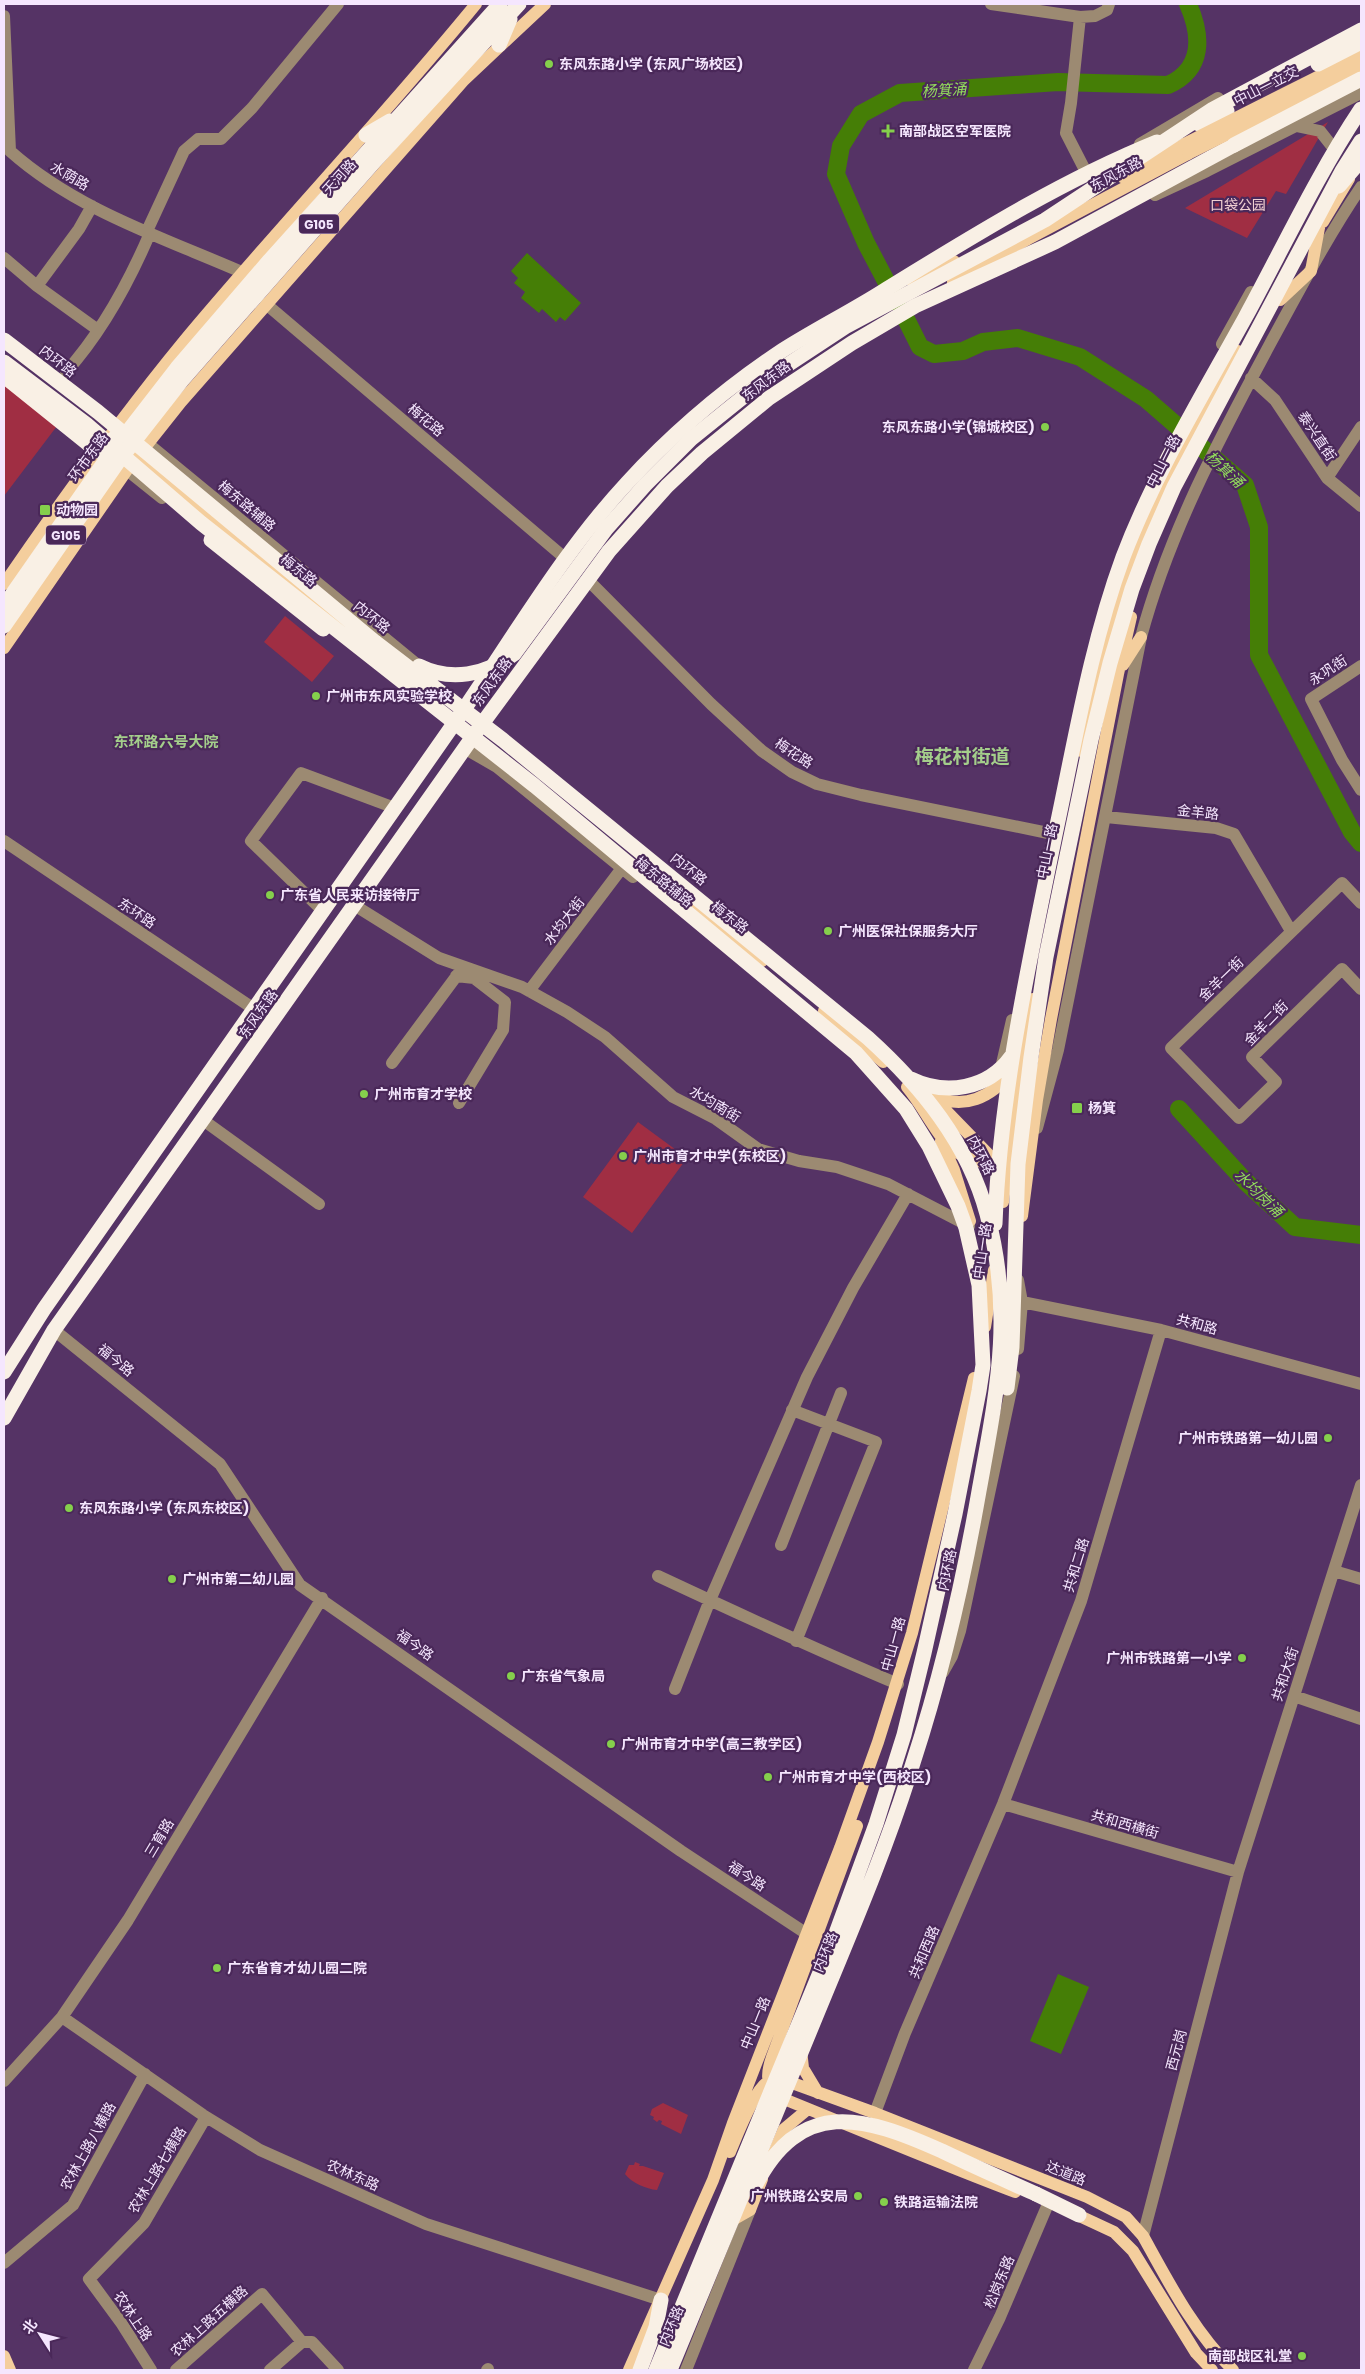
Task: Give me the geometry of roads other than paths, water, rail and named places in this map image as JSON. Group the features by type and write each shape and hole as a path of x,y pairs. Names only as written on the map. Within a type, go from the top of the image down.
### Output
{"highway":[{"path":"499,45 514,5"},
{"name":"天河路","path":"131,426 177,368 269,261 400,115 514,5"},
{"name":"天河路","path":"133,455 229,325 514,5"},
{"path":"260,546 418,666 448,676 470,674 505,661 521,647 584,557 645,485 692,439 763,381 845,327 1045,220 1208,112 1361,30"},
{"path":"888,290 1017,211 1087,174 1227,111 1361,42"},
{"path":"915,306 1028,255 1361,79"},
{"path":"983,1365 991,1299 998,1156 1011,1054 1080,711 1105,610 1136,526 1163,468 1322,176 1361,109"},
{"path":"366,134 400,115"},
{"path":"1319,222 1342,171 1361,141"},
{"path":"778,986 903,1075 922,1084 944,1088 959,1088 991,1077 1016,1051 1029,1025 1046,957 1102,691 1122,621 1142,562 1195,445 1319,222 1349,173 1361,162"},
{"path":"244,273 269,261"},
{"name":"东风东路","path":"4,1372 48,1303 462,713 566,559 628,482 675,435 712,402 783,350 888,290"},
{"name":"东风东路","path":"4,1418 32,1364 54,1330 482,722 588,580 657,496 734,426 805,372 915,306"},
{"name":"内环路","path":"4,340 98,412 375,642 432,683 587,807 860,1032 915,1084 936,1110 969,1164 982,1197 998,1264 1002,1303 1002,1337 996,1399 973,1525 946,1647 918,1747 893,1823 670,2370"},
{"name":"内环路","path":"4,362 86,424 201,523 535,786 778,986 872,1068 906,1109 930,1146 958,1206 979,1285 983,1365 956,1514 904,1735 879,1815 835,1936 656,2370"},
{"path":"4,376 98,451 131,426"},
{"name":"环市东路","path":"4,606 131,426"},
{"name":"环市东路","path":"4,626 133,455"},
{"path":"211,540 414,702 535,786"},
{"path":"973,1525 998,1434 1008,1382 1012,1347 1018,1164 1022,1116 1046,957"},
{"path":"703,2290 758,2180 774,2156 801,2132 828,2123 856,2121 891,2129 1079,2215"},
{"path":"640,2370 656,2327 661,2300"}],"main road":[{"path":"4,584 98,451 179,348 366,134 476,4"},
{"path":"4,648 133,455 464,80 499,45 545,4"},
{"name":"中山一立交","path":"1186,149 1361,55"},
{"name":"中山一立交","path":"1186,149 1361,66"},
{"name":"中山一路","path":"1204,440 1277,281 1326,196 1361,148"},
{"name":"东风东路","path":"888,290 988,246 1186,149"},
{"name":"东风东路","path":"915,306 1186,149"},
{"path":"1280,300 1311,271 1319,222"},
{"name":"中山一路","path":"629,2370 713,2180 732,2123 852,1816 898,1684 960,1440 989,1305 1002,1216 1000,1161 1101,659 1138,550 1193,449 1204,440 1280,300 1319,222"},
{"path":"1262,273 1277,281"},
{"name":"中山一路","path":"666,2370 880,1845 929,1692 980,1475 1014,1269 1046,1045 1118,674 1132,614 1149,563 1193,449"},
{"name":"梅东路","path":"133,455 462,713"},
{"path":"1093,630 1101,659"},
{"path":"1118,674 1141,637"},
{"name":"梅东路","path":"482,722 673,885 778,966 931,1095 1000,1161"},
{"name":"梅东路","path":"464,748 489,751 508,761 722,930 887,1065 914,1095 933,1123"},
{"path":"1048,833 1072,797"},
{"path":"931,1095 957,1102 968,1102 983,1098 1002,1083 1023,1050"},
{"path":"933,1123 946,1142 960,1155 974,1162 1016,1159 1032,1142"},
{"path":"933,1123 954,1170 971,1227 989,1305"},
{"path":"1000,1161 998,1175 1000,1289 1004,1334"},
{"path":"888,1716 856,1830 770,2060 769,2081 773,2092 808,2109 860,2128 944,2165 1079,2215 1123,2239 1133,2250 1196,2353 1212,2370"},
{"path":"803,2036 803,2068 818,2094"},
{"name":"达道路","path":"770,2060 787,2074 818,2094 875,2113 1087,2197 1126,2217 1143,2236 1189,2316 1212,2350 1233,2370"},
{"path":"739,2190 713,2180 726,2161 753,2102 769,2081 787,2074"},
{"path":"725,2225 750,2210 784,2129 808,2109"},
{"path":"4,2356 10,2370"}],"street":[{"path":"66,372 84,351 98,330 134,270 148,232 184,151 198,139 221,139 252,108 338,4"},
{"path":"991,4 1080,17 1095,16 1107,10 1109,4"},
{"name":"水荫路","path":"4,16 7,148 40,177 92,206 244,273"},
{"path":"1080,17 1075,72 1066,133 1087,174"},
{"path":"1107,164 1212,102 1361,22"},
{"path":"1088,224 1207,171 1361,93"},
{"path":"1227,111 1235,119 1238,126 1234,145"},
{"path":"983,1098 997,1079 1001,1068 1074,705 1093,630 1122,542 1144,492 1174,433 1331,145 1344,127 1361,113"},
{"path":"1296,126 1320,131 1331,145"},
{"path":"1032,1142 1045,1104 1058,1050 1141,637 1166,557 1208,462 1204,440 1251,378 1361,187"},
{"path":"37,286 79,229 92,206"},
{"path":"4,258 37,286 98,330"},
{"name":"梅花路","path":"266,304 566,559"},
{"name":"泰兴直街","path":"1251,378 1275,400 1327,478 1361,506"},
{"path":"1327,478 1361,426"},
{"path":"133,455 211,540"},
{"name":"梅东路辅路","path":"133,455 462,713"},
{"name":"梅花路","path":"588,580 711,704 762,750 792,772 830,788 1048,833"},
{"name":"永巩街","path":"1361,666 1311,698 1342,760 1361,790"},
{"name":"梅东路辅路","path":"464,748 497,767 714,941 933,1123"},
{"path":"323,911 251,840 302,773 395,808"},
{"path":"1048,833 1068,818 1096,791"},
{"name":"金羊路","path":"1106,817 1216,828 1234,834 1291,931"},
{"path":"1048,833 1062,852 1075,896"},
{"name":"东环路","path":"4,841 254,1009"},
{"name":"水均大街","path":"528,991 622,868"},
{"name":"金羊一街","path":"1239,1118 1171,1048 1342,883 1361,903"},
{"name":"水均南街","path":"354,905 418,947 439,958 528,991 605,1038 673,1097 716,1119 758,1149 778,1156 837,1167 888,1184 971,1227"},
{"path":"714,941 722,930"},
{"path":"392,1063 464,966"},
{"name":"金羊二街","path":"1239,1118 1276,1082 1252,1057 1342,969 1361,989"},
{"path":"456,976 474,978 505,1002 504,1030 459,1103"},
{"path":"203,1120 319,1204"},
{"path":"675,1690 710,1600 807,1377 853,1288 908,1194"},
{"path":"929,1692 942,1675 956,1645 1004,1434 1017,1358 1022,1302 1014,1269"},
{"name":"共和路","path":"1022,1302 1161,1330 1361,1384"},
{"name":"福今路","path":"54,1330 220,1464 300,1584 681,1851 807,1934"},
{"name":"共和二路","path":"1003,1804 1081,1601 1161,1330"},
{"path":"781,1546 841,1393"},
{"path":"792,1410 876,1442 796,1641"},
{"path":"980,1475 1004,1434"},
{"name":"共和大街","path":"1238,1872 1361,1485"},
{"path":"1334,1571 1361,1579"},
{"path":"658,1576 746,1615 796,1641 898,1684"},
{"name":"三育路","path":"4,2081 62,2017 128,1920 322,1598"},
{"path":"1294,1696 1361,1719"},
{"name":"共和西横街","path":"1003,1804 1238,1872"},
{"name":"共和西路","path":"875,2113 905,2033 1003,1804"},
{"name":"西元岗","path":"1143,2236 1238,1872"},
{"name":"农林东路","path":"62,2017 206,2117 260,2150 426,2224 661,2300"},
{"name":"农林上路八横路","path":"4,2264 73,2205 144,2074"},
{"name":"农林上路七横路","path":"89,2279 144,2223 206,2117"},
{"name":"松岗东路","path":"974,2370 1000,2317 1048,2204"},
{"path":"686,2370 750,2210"},
{"path":"707,2270 724,2276"},
{"name":"农林上路","path":"89,2279 122,2324 151,2370"},
{"name":"农林上路五横路","path":"176,2370 262,2294 302,2342"},
{"path":"270,2370 302,2342 312,2342 338,2370"}],"waterway":[{"name":"杨箕涌","path":"897,302 866,243 836,174 841,146 861,114 900,93 1058,82 1168,85 1180,78 1188,70 1194,61 1197,50 1196,28 1188,4"},
{"name":"杨箕涌","path":"906,319 920,347 934,354 963,351 983,342 1018,338 1080,357 1146,399 1245,485 1259,527 1259,655 1352,832 1361,843"},
{"name":"水均岗涌","path":"1179,1109 1246,1182 1295,1227 1361,1235"}],"place":[{"name":"东风东路小学 (东风广场校区)","path":"549,64"},
{"name":"南部战区空军医院","path":"888,131"},
{"name":"东风东路小学(锦城校区)","path":"1045,427"},
{"name":"动物园","path":"45,510"},
{"name":"广州市东风实验学校","path":"316,696"},
{"name":"广东省人民来访接待厅","path":"270,895"},
{"name":"广州医保社保服务大厅","path":"828,931"},
{"name":"广州市育才学校","path":"364,1094"},
{"name":"杨箕","path":"1077,1108"},
{"name":"广州市育才中学(东校区)","path":"623,1156"},
{"name":"广州市铁路第一幼儿园","path":"1328,1438"},
{"name":"东风东路小学 (东风东校区)","path":"69,1508"},
{"name":"广州市第二幼儿园","path":"172,1579"},
{"name":"广州市铁路第一小学","path":"1242,1658"},
{"name":"广东省气象局","path":"511,1676"},
{"name":"广州市育才中学(高三教学区)","path":"611,1744"},
{"name":"广州市育才中学(西校区)","path":"768,1777"},
{"name":"广东省育才幼儿园二院","path":"217,1968"},
{"name":"广州铁路公安局","path":"858,2196"},
{"name":"铁路运输法院","path":"884,2202"},
{"name":"南部战区礼堂","path":"1302,2356"}],"district":[{"name":"东环路六号大院","path":"166,741"},
{"name":"梅花村街道","path":"962,756"}],"park label":[{"name":"口袋公园","path":"1238,205"}]}
